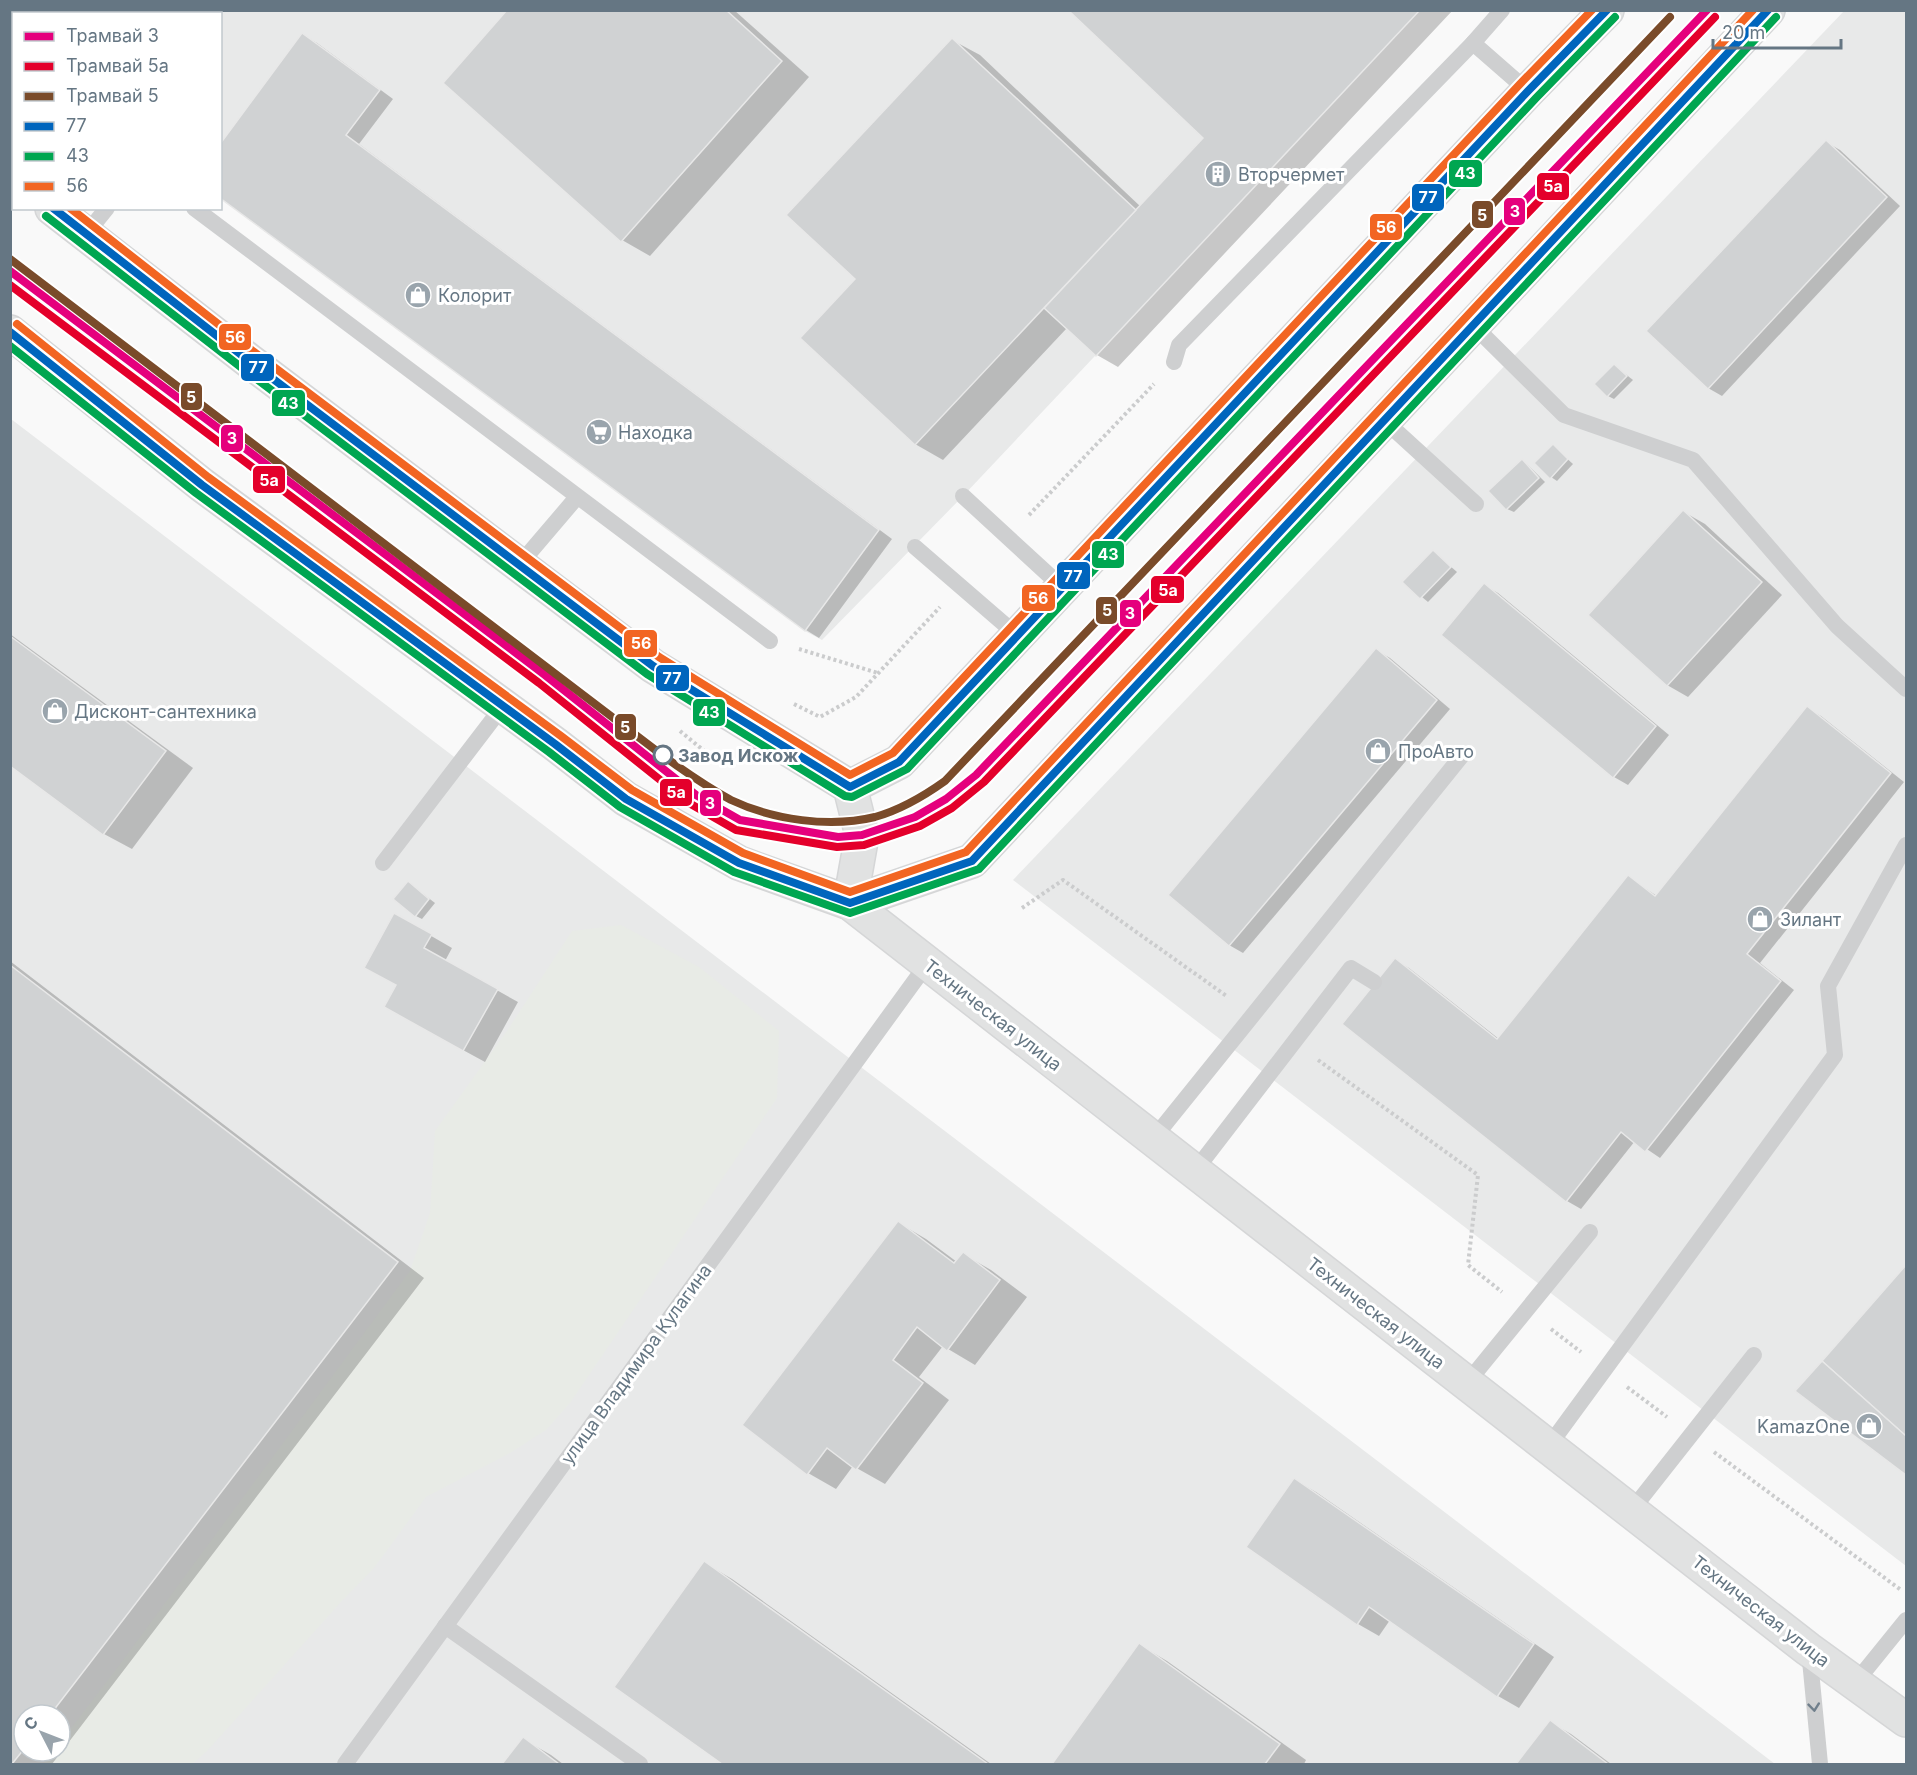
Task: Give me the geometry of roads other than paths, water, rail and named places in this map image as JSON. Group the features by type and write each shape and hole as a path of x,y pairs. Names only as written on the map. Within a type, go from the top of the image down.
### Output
{"main road":[{"path":"850,787 898,762 1528,91 1607,10"},
{"path":"55,210 248,360 653,666 850,787 862,835 850,903 972,861 1768,10"},
{"name":"Техническая улица","path":"10,332 202,485 626,799 739,863 850,903 1809,1649 1906,1720"}],"lane":[{"path":"1174,362 1179,345 1473,43 1502,10"},
{"path":"1473,43 1528,91"},
{"path":"86,234 105,210"},
{"path":"197,210 770,641"},
{"path":"1473,326 1564,415 1693,460 1837,626 1906,689"},
{"path":"1384,421 1476,504"},
{"path":"519,565 577,496"},
{"path":"963,496 1063,588"},
{"path":"915,547 1018,636"},
{"path":"383,863 503,706"},
{"path":"1153,1140 1464,753"},
{"path":"1548,1447 1835,1055 1828,986 1906,845"},
{"name":"улица Владимира Кулагина","path":"345,1764 927,964"},
{"path":"1194,1172 1351,968 1374,982"},
{"path":"1467,1383 1590,1232"},
{"path":"1631,1511 1754,1355"},
{"path":"1855,1683 1906,1620"},
{"path":"445,1626 640,1764"},
{"path":"1809,1649 1820,1764"}],"tram line":[{"name":"3","path":"10,271 545,675 696,795 740,820 838,837 862,835 915,817 946,799 976,775 1707,10"},
{"name":"5","path":"10,259 696,779 731,800 765,813 821,822 858,820 875,817 903,806 945,781 1670,17"},
{"name":"5а","path":"10,285 539,683 689,803 736,830 837,847 864,845 920,826 952,808 984,782 1715,17"}],"place":[{"name":"Вторчермет","path":"1218,174"},
{"name":"Колорит","path":"418,295"},
{"name":"Находка","path":"599,432"},
{"name":"Дисконт-сантехника","path":"55,711"},
{"name":"ПроАвто","path":"1378,751"},
{"name":"Завод Искож","path":"663,755"},
{"name":"Зилант","path":"1760,919"},
{"name":"KamazOne","path":"1869,1426"}]}
